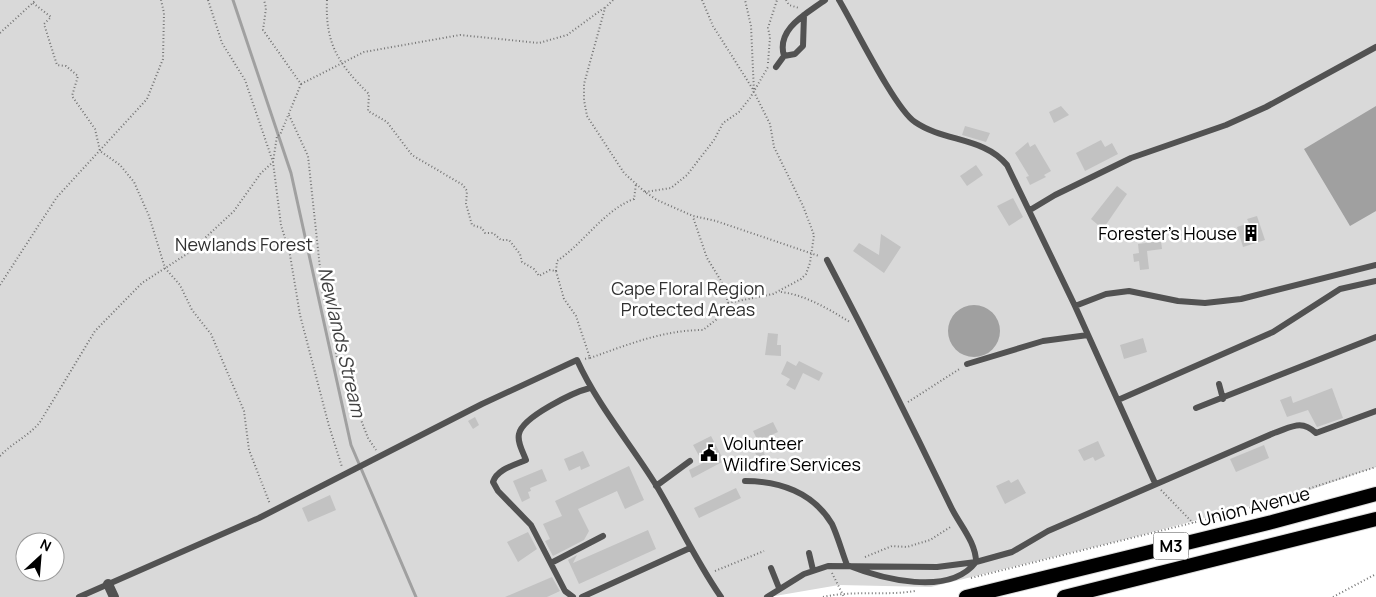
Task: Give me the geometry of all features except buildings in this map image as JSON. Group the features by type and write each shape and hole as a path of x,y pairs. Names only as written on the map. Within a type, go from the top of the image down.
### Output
{"highway":[{"name":"Union Avenue","path":"966,597 1272,522 1376,494"},
{"name":"M3","path":"1064,597 1376,519"}],"street":[{"path":"108,584 114,597"}],"lane":[{"path":"784,56 782,49 785,34 804,15 825,0"},
{"path":"839,0 898,103 912,118 922,125 999,155 1007,165 1075,306 1155,483"},
{"path":"776,66 784,56 795,54 803,46 804,15"},
{"path":"1030,210 1063,191 1131,158 1226,125 1266,108 1376,47"},
{"path":"745,481 774,482 807,499 827,517 847,565 876,577 903,582 930,582 956,578 968,572 976,562 974,547 957,520 828,260"},
{"path":"1075,306 1106,294 1129,291 1196,303 1241,299 1376,265"},
{"path":"1118,400 1273,332 1340,289 1376,281"},
{"path":"967,364 1043,341 1088,335"},
{"path":"1196,408 1376,338"},
{"path":"79,597 273,511 482,404 577,360 590,388 656,486 690,548 721,597"},
{"path":"1219,384 1223,399"},
{"path":"573,597 565,591 531,525 498,492 493,482 504,469 526,460 518,438 520,430 527,421 573,393 590,388"},
{"path":"767,597 779,588 813,570 828,566 921,568 976,562 1012,552 1048,531 1155,483 1292,427 1308,426 1316,433 1376,411"},
{"path":"656,486 690,461"},
{"path":"550,563 603,536"},
{"path":"582,597 690,548"},
{"path":"809,553 813,570"},
{"path":"771,568 779,588"}],"path":[{"path":"0,33 36,0"},
{"path":"0,285 57,197 147,99 163,59 164,13 161,0"},
{"path":"208,0 222,43 245,80 272,162 281,226 290,255 300,316 329,426 348,472"},
{"path":"264,0 266,8 264,30 301,84"},
{"path":"327,0 330,43 342,63 369,94 368,111 387,122 412,155 462,185 468,191 466,204 472,225 482,228 486,233 493,234 501,240 509,240 520,254 522,262 539,276 550,270 556,271"},
{"path":"0,456 10,446 32,432 40,422 95,331 142,284 190,252 234,211 261,172 272,162 278,135 290,115 301,84 364,52 460,36 540,43 567,35 605,8 613,0"},
{"path":"702,0 713,26 754,92 770,124 774,147 810,222 814,235 812,253 806,274 779,292 743,302 728,303"},
{"path":"745,0 751,26 754,92"},
{"path":"645,192 671,188 687,175 714,140 724,122 739,112 754,92 766,74 770,37 768,28 777,0"},
{"path":"786,0 789,5 804,8"},
{"path":"33,3 51,17 44,24 58,65 66,66 78,76 72,96 95,129 100,151 120,165 134,182 149,216 165,268 180,285 192,310 211,334 224,360 244,411 249,450 273,511"},
{"path":"605,8 584,84 584,100 588,116 624,173 645,192 693,216 716,221 828,260"},
{"path":"290,115 308,156 324,296 334,321 336,355 368,438 379,456"},
{"path":"590,358 576,316 564,299 556,271 557,261 583,241 620,205 634,199 636,184"},
{"path":"577,360 590,358 632,341 683,331 703,330 717,319 728,303 723,284 707,258 693,216"},
{"path":"779,292 793,294 813,302 863,330"},
{"path":"902,406 967,364"},
{"path":"969,578 1236,512 1376,467"},
{"path":"1155,483 1193,523"},
{"path":"865,557 892,546 907,547 930,540 949,530 957,520"},
{"path":"706,575 764,551"},
{"path":"1334,597 1376,574"},
{"path":"823,597 842,592 904,593 922,590"},
{"path":"842,592 844,597"}],"green space":[{"name":"Cape Floral Region Protected Areas","path":"0,0 1376,0 1376,467 1310,490 1130,538 931,587 839,585 769,597 0,597"}],"shaded area":[{"path":"1376,106 1376,211 1350,226 1304,149"},
{"path":"974,305 984,307 992,313 998,321 1000,331 998,341 992,349 984,355 974,357 964,355 956,349 950,341 948,331 950,321 956,313 964,307"}],"waterway":[{"name":"Newlands Stream","path":"233,0 291,173 351,445 416,597"}],"place":[{"name":"Forester's House","path":"1251,233"},
{"name":"Volunteer Wildfire Services","path":"709,453"}],"park label":[{"name":"Newlands Forest","path":"244,244"}]}
